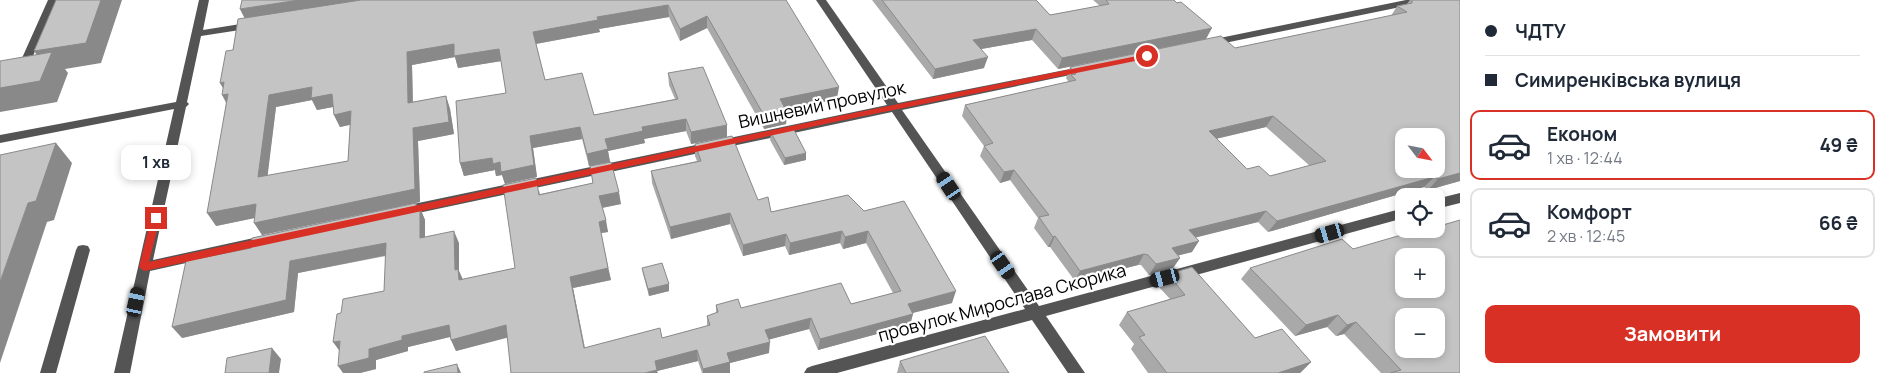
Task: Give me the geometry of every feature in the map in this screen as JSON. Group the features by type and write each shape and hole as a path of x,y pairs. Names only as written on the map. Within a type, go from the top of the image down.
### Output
{"street":[{"path":"23,67 53,0"},
{"path":"122,373 144,267 183,104 204,0"},
{"path":"821,0 1077,373"},
{"path":"1196,46 1420,0"},
{"path":"197,34 266,23"},
{"name":"Вишневий провулок","path":"394,214 1098,66"},
{"path":"0,139 183,104"},
{"path":"1445,202 1460,198"},
{"name":"провулок Мирослава Скорика","path":"812,373 1395,215"},
{"path":"144,267 278,238"},
{"path":"48,373 82,250"}],"building":[{"path":"56,0 101,0 86,43 34,51"},
{"path":"242,0 299,0 240,9"},
{"path":"361,0 786,0 839,87 780,99 787,112 765,117 707,16 680,29 668,5 597,17 598,20 533,32 545,80 582,73 594,115 678,99 668,73 703,67 727,125 691,132 686,119 642,127 643,131 605,139 608,149 587,154 580,127 530,136 534,165 501,172 500,162 493,164 492,158 460,163 456,101 506,93 499,49 454,56 454,44 407,52 408,103 446,96 449,122 413,128 415,189 254,223 256,204 207,213 228,94 222,95 224,82 220,83 226,51 233,50 238,19","holes":["312,87 311,98 332,94 334,115 351,111 348,161 258,177 269,95"]},
{"path":"882,0 1036,0 1050,15 1109,4 1106,0 1174,0 1177,3 1181,2 1212,28 1062,58 1036,29 973,40 988,57 935,69"},
{"path":"1412,0 1460,0 1460,173 1445,177 1445,128 1395,128 1395,178 1430,178 1277,221 1266,211 1189,230 1199,241 1172,248 1180,258 1156,264 1148,255 1144,254 1080,271 1039,217 1049,215 1014,170 1004,172 984,146 993,143 965,105 1076,80 1071,75 1076,74 1070,67 1221,36 1235,48 1407,12 1397,6 1412,3","holes":["1273,116 1326,161 1270,176 1259,166 1247,169 1209,131"]},
{"path":"52,52 40,81 0,88 0,61"},
{"path":"793,128 806,153 785,158 771,133"},
{"path":"732,136 758,200 768,197 771,212 848,195 864,211 904,201 956,291 908,304 913,314 820,339 811,318 765,330 770,342 727,353 730,362 703,369 697,350 655,361 657,370 645,373 511,373 506,325 451,340 449,325 402,336 402,340 369,349 369,358 338,366 340,341 333,342 337,314 341,313 343,299 384,291 386,243 290,261 286,300 172,327 186,261 251,248 252,238 416,203 416,209 420,208 420,238 454,231 455,270 458,269 459,280 515,268 503,185 536,178 539,195 593,183 590,166 611,162 619,192 599,196 606,220 599,222 608,268 570,277 584,348 660,328 662,338 710,325 707,316 718,312 716,305 738,299 741,308 841,283 851,304 901,291 868,231 845,237 842,231 790,243 786,234 743,245 730,213 670,227 651,171 701,161 695,144"},
{"path":"56,143 36,201 28,203 0,282 0,155"},
{"path":"1460,220 1460,373 1390,373 1401,370 1356,322 1347,325 1338,315 1306,325 1250,268 1342,239 1353,249 1395,237 1445,238 1445,224"},
{"path":"662,263 669,284 648,289 642,268"},
{"path":"1192,267 1255,338 1282,329 1311,362 1278,373 1167,373 1139,337 1145,335 1127,312 1185,295 1168,274"},
{"path":"985,336 1009,373 906,373 900,361"},
{"path":"272,348 269,373 225,373 227,358"},
{"path":"457,364 458,373 424,373 424,372"}],"route":[{"path":"156,218 144,267 839,119 1147,56"}]}
